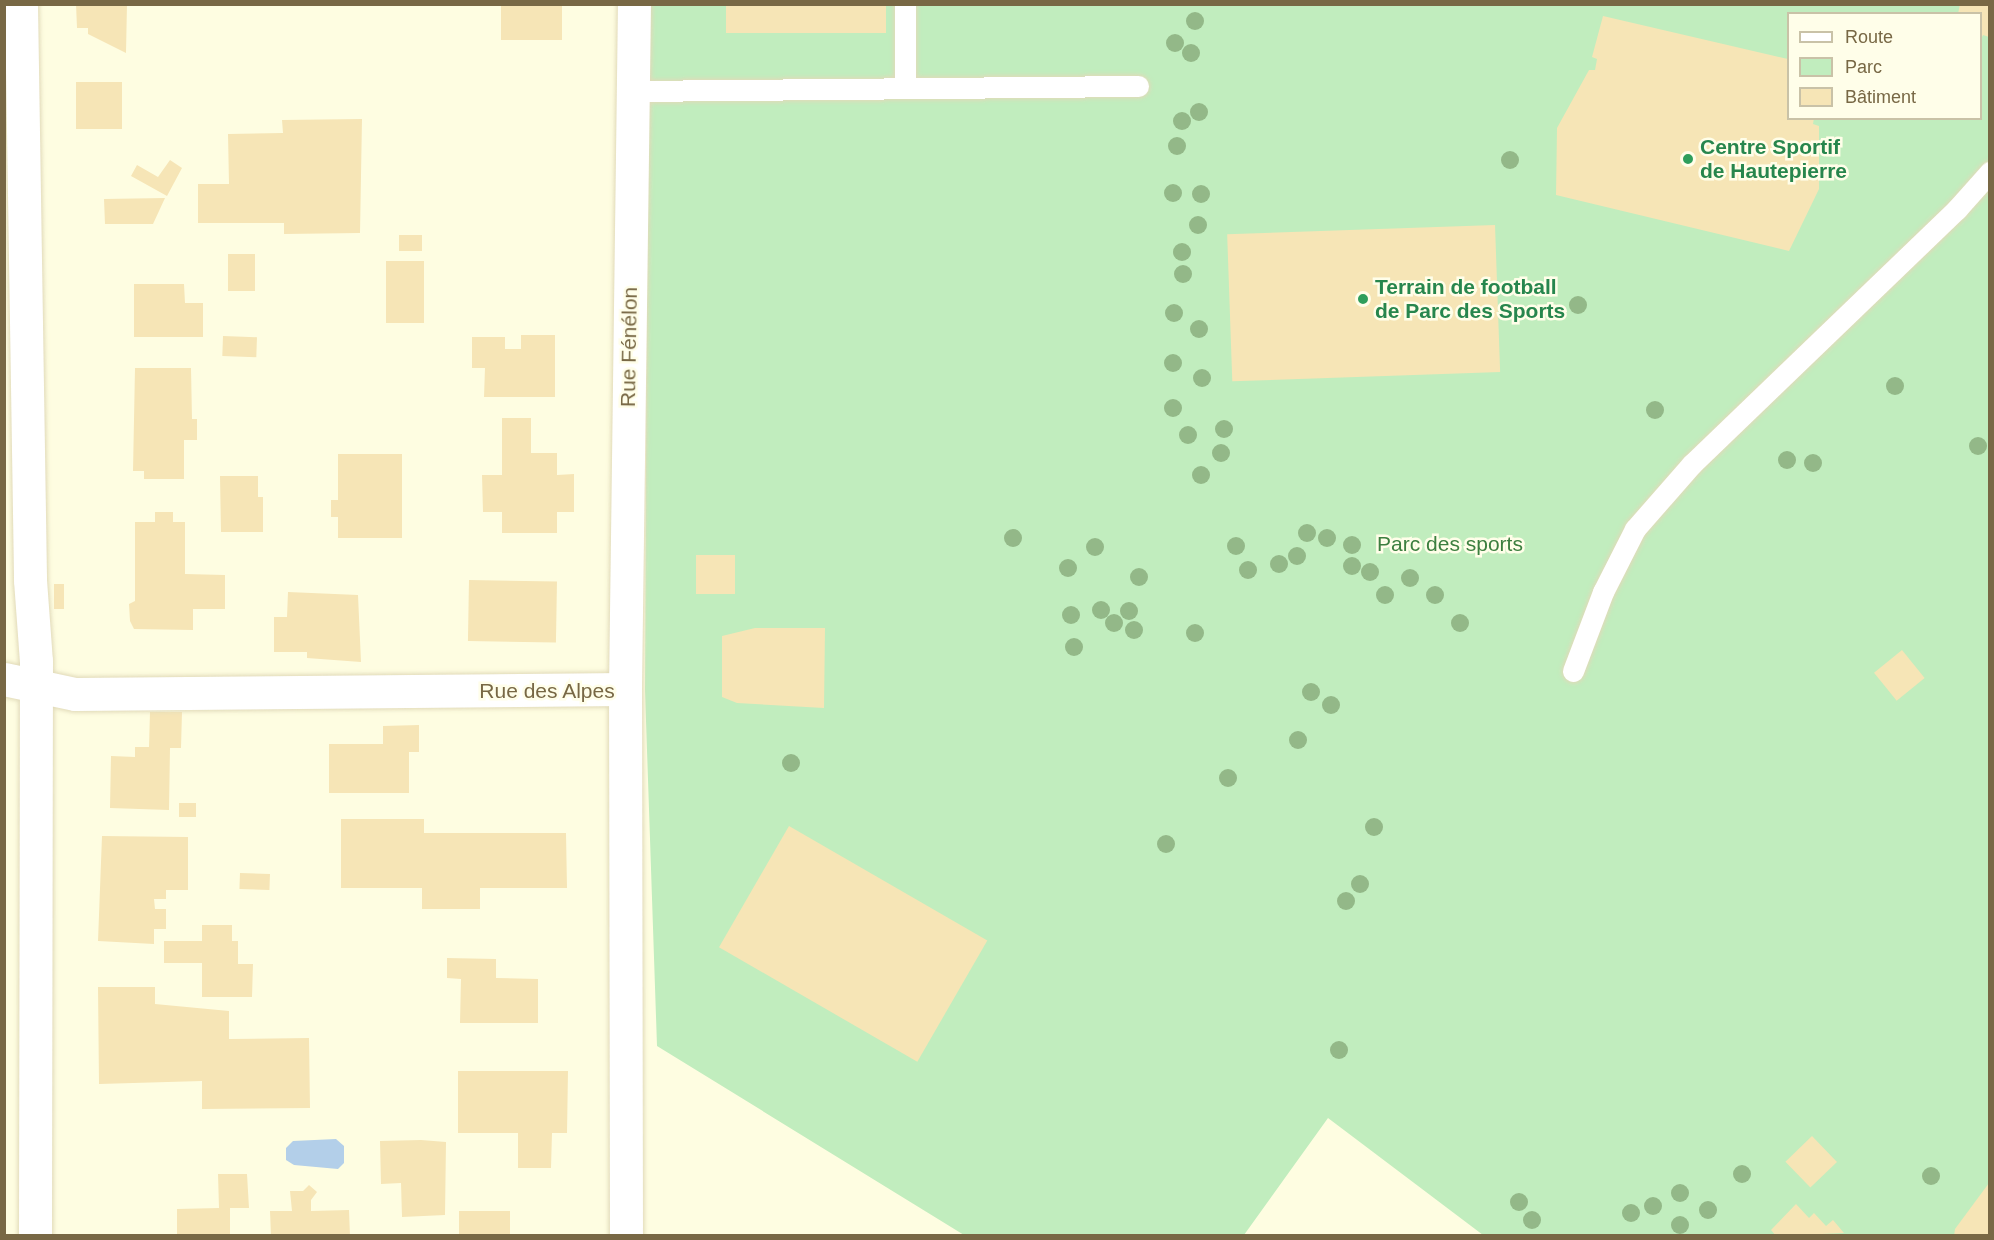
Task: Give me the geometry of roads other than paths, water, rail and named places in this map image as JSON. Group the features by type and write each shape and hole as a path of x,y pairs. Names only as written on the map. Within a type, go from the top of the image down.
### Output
{"street":[{"path":"21,4 19,682 35,1236"},
{"name":"Rue Fénélon","path":"625,690 634,4"},
{"name":"Rue des Alpes","path":"19,682 75,694 625,690 626,1236"}],"lane":[{"path":"905,4 906,87"},
{"path":"633,91 1138,86"},
{"path":"1573,671 1603,592 1635,529 1692,464 1957,208 1989,172"}],"water":[{"path":"336,1139 344,1146 344,1163 338,1169 294,1165 286,1160 286,1148 293,1141"}],"place":[{"name":"Centre Sportif de Hautepierre","path":"1688,159"},
{"name":"Terrain de football de Parc des Sports","path":"1363,299"}],"park label":[{"name":"Parc des sports","path":"1450,544"}]}
